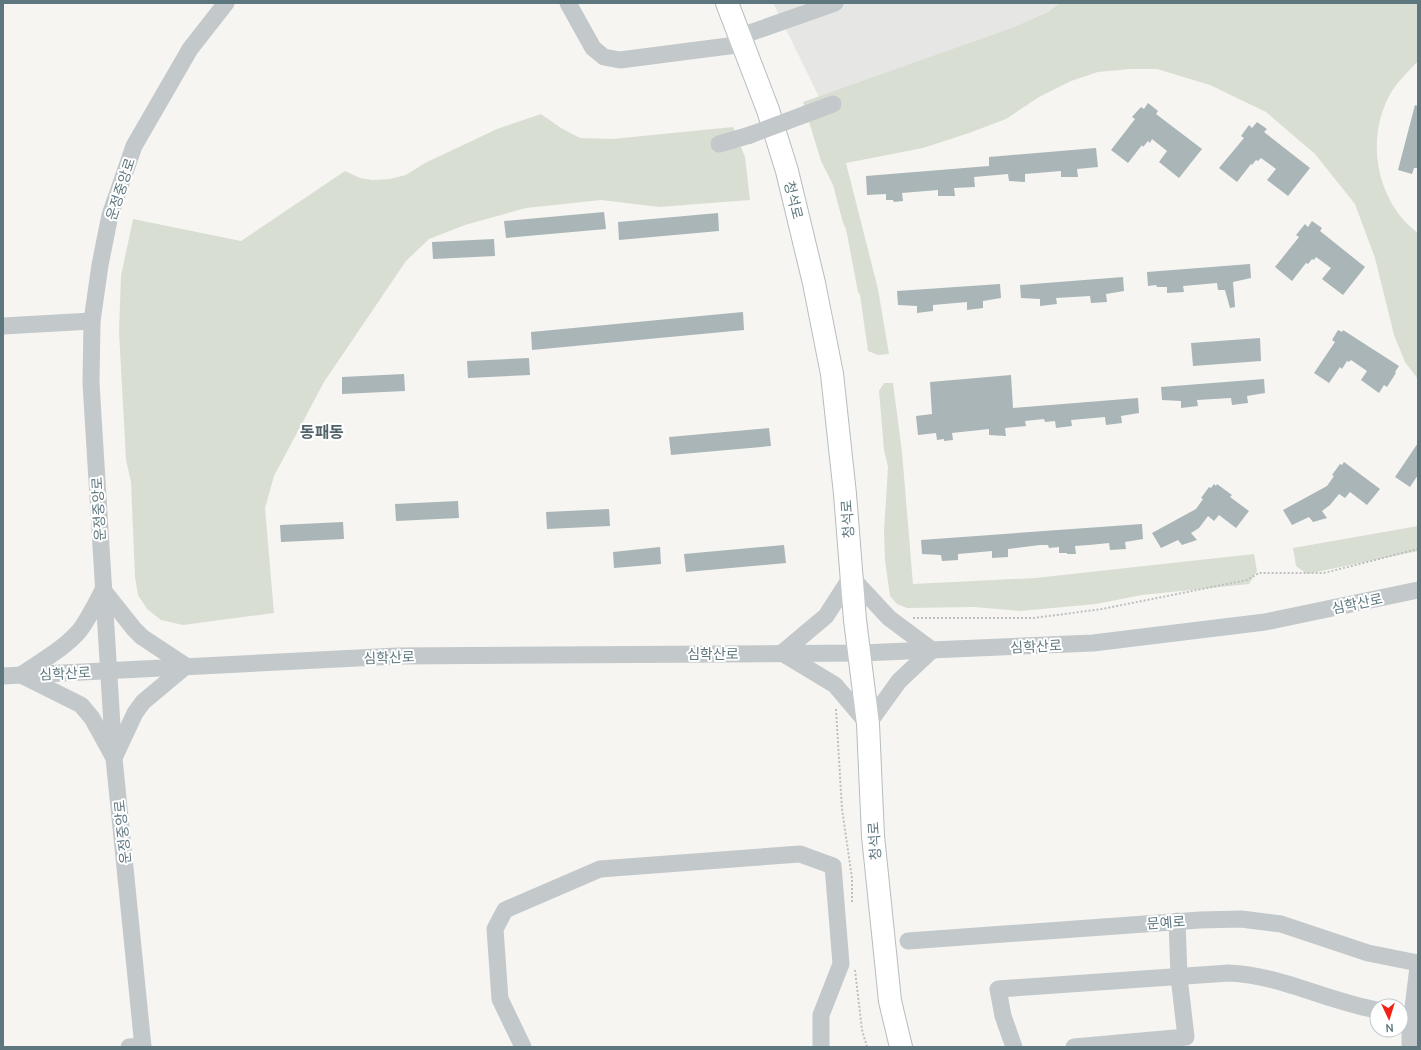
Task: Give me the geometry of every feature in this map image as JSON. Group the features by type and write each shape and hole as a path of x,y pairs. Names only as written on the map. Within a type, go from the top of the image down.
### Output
{"main road":[{"name":"청석로","path":"727,3 743,40 768,110 787,171 817,298 832,374 851,577 861,653 868,724 873,836 890,1001 901,1047"}],"street":[{"name":"운정중앙로","path":"138,1047 108,670 91,383 92,321 100,265 110,215 134,146 190,49 226,3"},
{"path":"568,3 593,48 604,57 620,60 743,40 835,3"},
{"path":"720,144 750,135 833,104"},
{"path":"3,326 92,321"},
{"path":"851,577 889,618 932,650 899,681 868,724 835,685 782,653 826,616 851,577"},
{"path":"103,590 142,637 186,666 143,702 135,713 114,758 92,718 81,705 21,675 64,646 82,628 103,590"},
{"name":"심학산로","path":"3,676 396,656 861,653 1101,642 1264,622 1418,590"},
{"path":"523,1047 500,999 496,930 505,910 600,869 800,854 833,866 841,964 821,1015 821,1047"},
{"name":"문예로","path":"908,941 1177,921 1261,920 1281,924 1368,953 1418,963"},
{"path":"1074,1047 1186,1037 1179,977 1177,921"},
{"path":"1410,1047 1410,1015 1418,967"},
{"path":"1014,1047 1002,1016 998,989 1228,973 1247,974 1267,978 1356,1006 1369,1008"}],"path":[{"path":"910,618 1034,618 1102,609 1247,580 1259,573 1324,573 1418,549"},
{"path":"835,685 842,809"}],"shaded area":[{"path":"773,3 1060,3 1048,12 1014,27 819,97"},
{"path":"1060,3 1418,3 1418,61 1392,91 1383,109 1378,128 1377,148 1379,168 1384,187 1392,204 1404,220 1418,233 1418,379 1405,362 1394,335 1375,258 1355,204 1315,154 1266,112 1210,85 1157,69 1130,69 1098,72 1071,81 1039,97 1006,119 969,133 923,148 846,163 878,289 889,354 878,355 868,351 860,295 858,292 846,229 833,185 821,161 803,102 1014,27 1048,12"},
{"path":"541,114 561,128 580,138 612,139 733,127 745,157 750,200 659,207 601,200 526,208 465,225 429,239 406,261 324,382 274,476 265,508 274,613 183,625 161,620 147,609 138,595 135,577 131,482 126,460 119,331 121,276 133,219 241,241 345,171 360,178 372,180 390,179 406,175 425,163 497,129"},
{"path":"884,383 893,383 902,452 913,584 1035,578 1254,554 1257,571 1249,584 1142,595 1096,604 1020,611 974,607 907,608 897,604 890,596 885,560 884,531 888,467 884,450 879,391"},
{"path":"1418,526 1418,551 1307,574 1296,566 1293,548"}],"building":[{"path":"1148,103 1158,111 1156,114 1202,149 1179,178 1159,162 1167,151 1152,139 1150,143 1148,141 1143,147 1142,145 1128,163 1111,150 1135,119 1132,117 1141,107 1144,109"},
{"path":"1415,105 1418,106 1418,163 1417,168 1414,168 1412,174 1398,170"},
{"path":"1257,122 1267,129 1264,132 1310,168 1288,196 1267,180 1276,169 1261,158 1258,161 1256,160 1252,165 1251,164 1237,182 1219,168 1244,138 1241,136 1249,125 1252,128"},
{"path":"1096,148 1098,167 1077,169 1078,177 1061,177 1061,171 1025,174 1025,182 1009,181 1008,174 974,177 975,187 954,188 955,196 938,196 938,190 902,193 903,201 894,202 893,200 886,200 886,194 867,195 866,176 989,166 989,157"},
{"path":"604,212 606,229 506,238 504,221"},
{"path":"718,213 719,231 619,240 618,222"},
{"path":"1312,221 1322,228 1320,231 1365,267 1343,295 1322,279 1331,268 1316,257 1308,264 1306,263 1292,281 1275,267 1299,237 1296,235 1305,224 1308,227"},
{"path":"494,239 495,256 433,259 432,242"},
{"path":"1250,264 1251,278 1233,282 1235,307 1230,308 1225,290 1218,290 1217,283 1183,286 1184,292 1167,293 1167,287 1157,287 1156,285 1148,286 1147,272"},
{"path":"1123,277 1124,291 1106,294 1107,302 1091,303 1090,296 1056,298 1057,304 1040,306 1040,299 1021,298 1020,285"},
{"path":"1000,284 1001,298 983,301 983,308 967,310 967,302 933,305 933,311 917,313 917,306 898,305 897,291"},
{"path":"743,312 744,330 532,350 531,332"},
{"path":"1338,330 1342,332 1343,330 1399,366 1387,387 1384,385 1379,393 1361,380 1367,371 1351,360 1349,362 1347,361 1342,369 1340,367 1329,383 1314,373 1335,342 1332,340"},
{"path":"1260,338 1261,361 1193,366 1191,343"},
{"path":"529,358 530,375 468,378 467,361"},
{"path":"404,374 405,391 342,394 342,377"},
{"path":"1011,375 1013,408 1138,398 1139,413 1121,416 1122,423 1106,425 1105,417 1071,420 1072,426 1056,428 1055,421 1045,422 1044,419 1025,421 1026,426 1005,428 1006,436 989,435 989,429 952,433 953,440 944,441 944,439 937,440 936,433 918,435 916,416 932,414 930,382"},
{"path":"1264,379 1265,393 1247,396 1248,403 1232,405 1231,398 1197,400 1198,406 1181,408 1181,401 1162,400 1161,387"},
{"path":"769,428 771,446 671,455 669,437"},
{"path":"1418,443 1418,475 1410,487 1395,477"},
{"path":"1344,462 1380,489 1367,505 1350,492 1345,498 1339,494 1330,505 1322,511 1327,518 1313,522 1309,517 1292,525 1283,510 1327,486 1334,476 1332,475 1340,464 1342,465"},
{"path":"1214,484 1216,486 1217,484 1232,495 1230,497 1249,511 1236,528 1219,515 1214,521 1208,516 1199,528 1191,533 1197,540 1182,545 1178,540 1161,548 1152,533 1196,509 1203,499 1201,498 1209,487 1211,488"},
{"path":"458,501 459,518 396,521 395,504"},
{"path":"609,509 610,526 547,529 546,512"},
{"path":"343,522 344,539 281,542 280,525"},
{"path":"1142,524 1143,539 1125,542 1126,549 1110,550 1109,543 1075,546 1076,554 1067,554 1059,553 1059,547 1049,548 1048,545 1040,545 1008,549 1008,557 992,558 992,551 958,554 958,560 942,561 941,555 922,554 921,540"},
{"path":"784,545 786,563 686,572 684,554"},
{"path":"660,547 661,564 614,568 613,552"}],"district":[{"name":"동패동","path":"322,432"}]}
